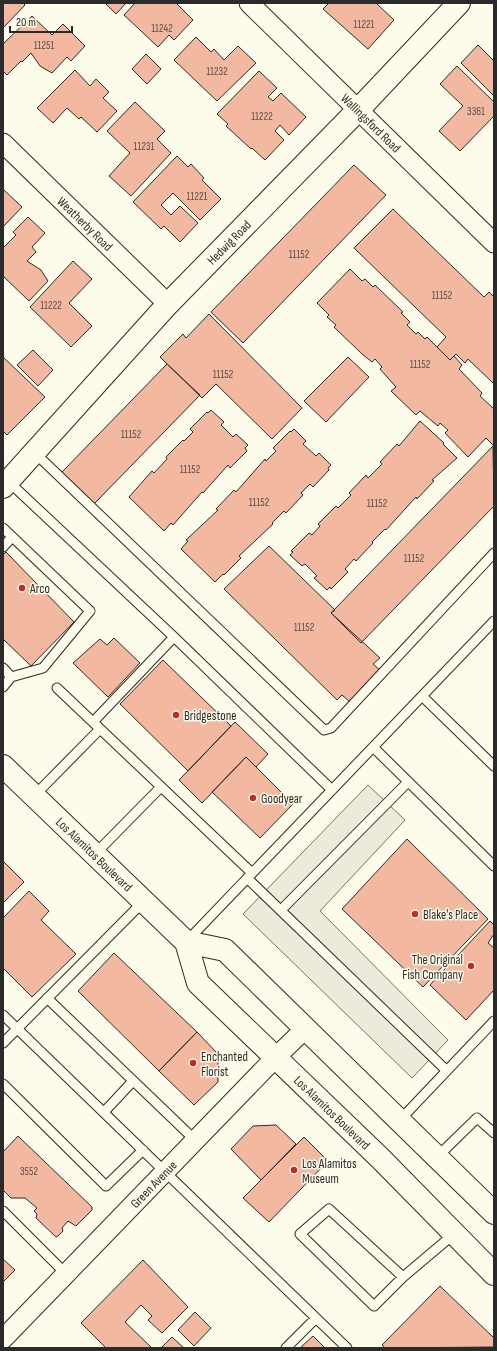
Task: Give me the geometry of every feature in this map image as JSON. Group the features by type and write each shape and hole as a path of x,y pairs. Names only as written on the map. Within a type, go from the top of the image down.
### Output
{"main road":[{"name":"Hedwig Road","path":"6,485 168,304 358,110 459,3"},
{"name":"Los Alamitos Boulevard","path":"3,766 186,942 198,983 381,1159 494,1274"},
{"path":"186,942 225,950 494,1213"}],"street":[{"name":"Wallingsford Road","path":"249,3 494,243"},
{"name":"Weatherby Road","path":"3,143 168,304"},
{"name":"Green Avenue","path":"3,1339 196,1142 276,1057 305,1029"}],"lane":[{"path":"35,452 324,730 331,728 494,553"},
{"path":"6,485 174,637 332,790"},
{"path":"3,528 90,611 43,668 11,677 3,687"},
{"path":"3,547 12,537"},
{"path":"186,942 494,621"},
{"path":"93,722 174,637"},
{"path":"3,668 11,677"},
{"path":"57,688 161,787 250,876 280,910 446,1070"},
{"path":"422,696 494,766"},
{"path":"34,796 100,729"},
{"path":"373,747 494,866"},
{"path":"280,910 408,782"},
{"path":"94,855 161,787"},
{"path":"3,1043 143,902"},
{"path":"47,998 196,1142"},
{"path":"3,1015 347,1348"},
{"path":"399,1121 446,1070 494,1022"},
{"path":"104,1112 133,1081"},
{"path":"3,1084 106,1186 143,1150"},
{"path":"437,1157 477,1118 494,1133"},
{"path":"403,1277 329,1209 300,1234 374,1306 403,1277 454,1234"},
{"path":"3,1211 66,1274"},
{"path":"286,1348 316,1318"}],"shaded area":[{"path":"368,785 405,820 320,911 448,1040 412,1078 243,914"}],"building":[{"path":"3,3 23,3 25,5 3,28"},
{"path":"105,3 126,3 116,14"},
{"path":"135,3 176,3 193,20 174,40 169,35 158,47 124,15"},
{"path":"329,3 376,3 394,20 368,49 323,9"},
{"path":"32,16 52,35 63,24 85,46 71,61 67,57 52,73 40,66 31,53 7,75 3,71 3,44"},
{"path":"196,37 211,52 214,49 224,60 238,46 256,63 217,101 174,60"},
{"path":"478,45 494,61 494,96 461,63"},
{"path":"146,54 161,69 147,84 132,69"},
{"path":"457,66 494,102 494,116 460,151 439,131 463,106 440,84"},
{"path":"75,70 90,86 96,79 109,92 103,98 117,111 97,132 81,117 79,119 67,108 53,123 37,108"},
{"path":"259,71 277,88 268,97 273,101 281,93 306,117 289,135 280,125 275,131 284,140 265,160 226,126 228,124 217,114"},
{"path":"135,102 165,131 157,139 171,153 131,196 109,176 130,153 107,131"},
{"path":"177,156 188,167 191,164 204,178 202,180 221,199 200,220 173,193 161,205 171,215 180,206 198,223 180,242 164,226 161,229 133,202"},
{"path":"354,165 386,195 243,343 211,312"},
{"path":"4,190 22,207 3,227 3,192"},
{"path":"393,209 484,297 489,292 494,297 494,384 468,359 465,363 456,354 450,360 437,347 446,337 354,248"},
{"path":"28,217 45,233 32,247 36,252 27,261 41,270 48,281 29,301 3,276 3,248 16,235 13,232"},
{"path":"73,261 92,279 69,303 92,326 71,347 30,307"},
{"path":"350,269 362,281 365,279 373,287 375,285 403,312 401,313 410,322 407,325 416,334 418,332 425,339 427,337 450,360 454,356 462,365 459,369 482,393 480,396 494,409 494,446 486,438 468,457 445,433 448,430 440,423 438,426 420,411 416,415 391,391 396,387 380,369 382,367 375,359 372,362 334,327 336,325 327,317 329,315 317,303"},
{"path":"209,314 302,408 272,439 216,384 202,398 160,357 183,334 186,338"},
{"path":"33,350 53,370 38,386 17,365"},
{"path":"3,357 45,397 7,435 3,431"},
{"path":"348,357 369,377 326,422 304,401"},
{"path":"167,364 200,395 94,504 62,472"},
{"path":"211,410 224,422 221,425 233,437 236,434 248,445 245,448 247,451 230,468 228,465 173,525 171,523 164,531 129,497 152,471 154,473 167,459 166,457 193,432 190,429 207,412 208,413"},
{"path":"420,421 444,443 443,444 457,458 432,480 434,481 417,499 416,497 386,530 385,529 372,542 373,543 356,561 354,559 345,569 348,572 331,589 330,587 327,590 314,578 317,576 305,564 302,566 290,555 293,552 291,551 309,533 312,535 320,526 318,524 336,506 338,508 351,495 349,493 366,475 368,478 382,464 380,462 397,444 399,446"},
{"path":"294,429 306,441 303,444 316,456 319,453 331,465 328,468 329,470 313,487 310,484 301,493 303,495 286,513 284,511 272,523 273,524 239,556 241,558 215,582 181,549 188,541 186,540 218,510 216,509 234,490 236,492 265,459 266,461 276,451 273,448 290,431 291,432"},
{"path":"493,446 494,506 361,643 331,613"},
{"path":"269,546 335,610 331,613 380,658 373,664 381,671 350,702 342,695 337,700 224,589"},
{"name":"Arco","path":"6,552 74,622 31,666 3,639 3,555"},
{"path":"114,638 140,663 108,697 73,663 100,639 107,645"},
{"name":"Bridgestone","path":"163,660 231,726 188,771 120,704"},
{"path":"235,722 268,754 256,767 246,757 202,803 179,780"},
{"name":"Goodyear","path":"246,757 293,804 260,838 212,792"},
{"name":"Blake's Place","path":"407,839 488,919 423,987 342,909"},
{"path":"3,861 24,882 3,903"},
{"path":"29,891 49,911 41,920 76,954 32,997 3,968 3,918"},
{"name":"The Original Fish Company","path":"490,921 494,925 494,934 488,943 494,948 494,990 466,1020 430,985"},
{"path":"114,953 197,1032 159,1071 78,991"},
{"name":"Enchanted Florist","path":"197,1032 218,1054 218,1082 194,1105 159,1071"},
{"path":"276,1125 296,1144 261,1180 231,1149 253,1126"},
{"path":"18,1136 92,1207 92,1210 76,1226 68,1221 62,1228 63,1231 56,1237 36,1218 37,1214 34,1211 37,1208 25,1198 11,1198 3,1190 3,1152"},
{"name":"Los Alamitos Museum","path":"304,1137 328,1161 269,1222 243,1198"},
{"path":"3,1259 15,1270 3,1282"},
{"path":"143,1260 188,1307 162,1333 148,1320 152,1316 141,1305 125,1322 152,1348 106,1348 81,1323"},
{"path":"440,1286 494,1338 494,1347 385,1348 382,1345"},
{"path":"195,1312 211,1328 194,1346 178,1330"},
{"path":"313,1336 325,1348 300,1348"},
{"path":"172,1337 184,1348 161,1348"}],"place":[{"name":"Arco","path":"22,588"},
{"name":"Bridgestone","path":"176,715"},
{"name":"Goodyear","path":"253,798"},
{"name":"Blake's Place","path":"415,914"},
{"name":"The Original Fish Company","path":"471,966"},
{"name":"Enchanted Florist","path":"193,1063"},
{"name":"Los Alamitos Museum","path":"294,1170"}]}
